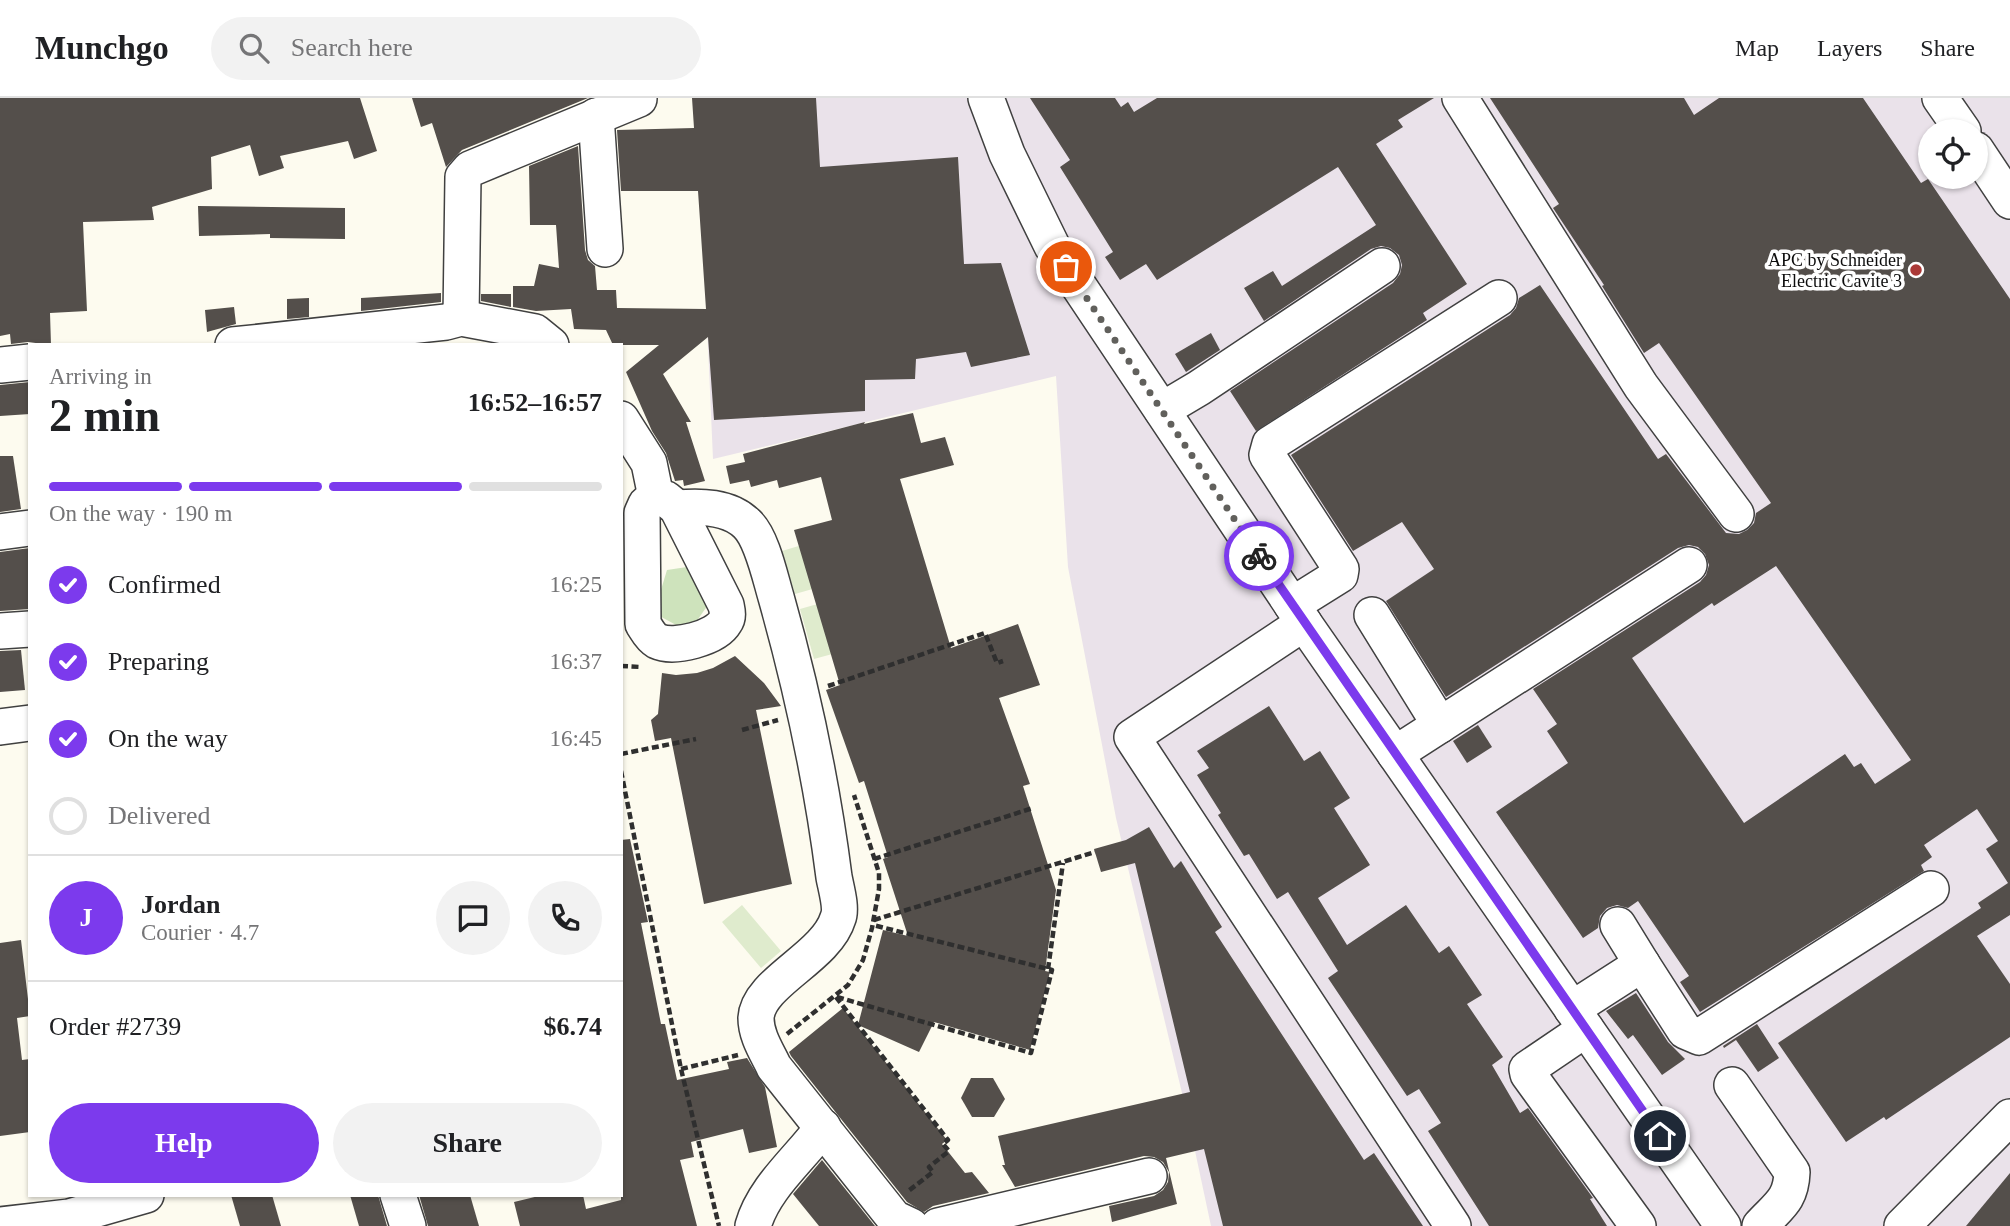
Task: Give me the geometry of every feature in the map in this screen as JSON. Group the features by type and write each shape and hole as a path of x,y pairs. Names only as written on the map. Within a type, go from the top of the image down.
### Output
{"street":[{"path":"986,98 1007,154 1052,246 1298,614 1719,1225"},
{"path":"1460,98 1641,386 1737,514"},
{"path":"1940,98 1955,119"},
{"path":"461,318 463,177 470,169 639,99"},
{"path":"596,116 605,249"},
{"path":"1988,168 2010,201"},
{"path":"1162,410 1382,266"},
{"path":"1453,1226 1132,737 1298,614 1340,575 1341,569 1267,455 1270,444 1499,298"},
{"path":"279,343 461,318 535,332 549,343"},
{"path":"0,365 28,362"},
{"path":"623,422 649,463 666,503 708,507 732,514 747,524 755,534 767,565 796,669 829,840 839,917 824,944 763,997 756,1017 760,1040 774,1067 894,1218 908,1210"},
{"path":"0,532 28,528"},
{"path":"1395,754 1689,565"},
{"path":"1371,615 1440,725"},
{"path":"0,631 28,629"},
{"path":"0,727 28,723"},
{"path":"1618,925 1685,1031 1699,1037 1931,889"},
{"path":"1638,1226 1527,1069 1642,964"},
{"path":"1732,1085 1792,1172 1787,1199 1760,1226"},
{"path":"1902,1226 2010,1117"},
{"path":"753,1226 761,1207 777,1184 823,1127"},
{"path":"938,1226 1149,1176"},
{"path":"0,1225 137,1197"},
{"path":"399,1197 408,1226"}],"path":[{"path":"819,689 985,633 997,663 1003,661"},
{"path":"623,754 696,739"},
{"path":"623,781 681,1069 719,1226"},
{"path":"874,859 1033,808"},
{"path":"908,1210 933,1172 929,1167 949,1151 943,1144 948,1140 836,997 1031,1053 1052,970 874,923 1095,852"},
{"path":"1048,969 1063,863"},
{"path":"681,1069 765,1049"}],"shaded area":[{"path":"697,98 2010,98 2010,1226 1211,1226 1116,818 1068,567 1056,376 713,459"}],"green space":[{"path":"802,545 816,588 795,594 782,551"},
{"path":"687,567 710,602 689,632 654,613 667,570"},
{"path":"821,603 836,653 814,659 800,609"},
{"path":"742,905 781,951 761,968 722,922"}],"building":[{"path":"0,98 360,98 377,151 354,159 348,141 280,156 284,168 259,176 250,145 211,157 212,189 152,207 154,220 83,222 87,311 50,313 51,343 11,344 10,334 0,336"},
{"path":"412,98 588,98 462,150 446,167 432,123 421,127"},
{"path":"692,98 816,98 820,167 958,157 964,264 1001,263 1030,355 971,367 966,352 916,359 915,379 865,380 865,411 714,420 708,337 663,374 691,422 686,422 705,481 684,486 683,480 675,481 666,453 652,431 626,372 659,345 612,343 606,330 574,329 571,309 536,311 513,307 513,286 534,286 539,264 559,268 556,225 530,225 529,166 578,146 585,250 588,260 595,266 597,290 616,290 617,308 706,309 698,191 621,191 617,130 694,128"},
{"path":"1030,98 1115,98 1121,107 1128,102 1134,112 1157,98 1434,98 1398,120 1403,127 1376,144 1467,284 1423,313 1427,320 1256,431 1230,391 1393,283 1400,274 1402,265 1399,255 1390,248 1381,246 1371,249 1264,321 1244,288 1273,271 1282,286 1376,225 1338,167 1157,280 1146,264 1120,280 1105,257 1113,252 1060,167 1070,160"},
{"path":"1490,98 1684,98 1694,115 1719,98 1863,98 1918,179 1918,189 1935,189 2010,299 2010,915 1977,936 2010,984 2010,1037 1886,1120 1884,1117 1846,1142 1778,1043 1981,908 1978,903 2008,883 1986,849 1998,841 1977,809 1924,845 1932,857 1921,865 1924,871 1700,1012 1680,982 1689,976 1638,901 1628,908 1617,905 1607,908 1600,916 1598,928 1583,938 1496,812 1568,763 1547,731 1557,724 1533,689 1700,582 1709,565 1705,554 1698,547 1689,545 1678,548 1446,697 1386,601 1434,569 1402,522 1353,551 1291,455 1510,315 1519,298 1540,285 1658,459 1666,454 1726,533 1739,534 1747,530 1754,523 1756,513 1771,503 1659,343 1644,353 1602,286 1604,285 1553,208 1559,204","holes":["1776,566 1911,760 1875,784 1861,763 1854,767 1845,754 1744,823 1632,658 1712,603 1714,606"]},
{"path":"198,206 345,208 345,239 270,238 270,234 199,236"},
{"path":"441,293 441,302 361,311 361,298"},
{"path":"481,294 511,294 511,307 481,301"},
{"path":"309,298 309,317 287,319 287,299"},
{"path":"234,307 236,324 207,332 205,310"},
{"path":"1211,333 1220,350 1186,372 1175,354"},
{"path":"28,382 28,414 0,416 0,385"},
{"path":"913,413 921,443 945,437 954,465 900,479 951,648 1018,624 1040,685 999,698 1030,784 1023,786 1056,890 1045,971 1050,972 1030,1050 934,1022 919,1052 858,1025 883,930 908,936 883,859 888,857 864,781 859,783 826,690 840,685 794,530 832,520 821,477 779,488 777,480 751,487 749,480 730,484 726,466 745,462 743,454 865,422 864,424"},
{"path":"0,456 13,456 21,509 0,512"},
{"path":"28,548 28,609 0,611 0,552"},
{"path":"21,650 25,690 0,692 0,651"},
{"path":"735,656 764,683 781,706 756,710 792,884 704,904 671,738 655,741 651,720 658,714 662,673 697,673"},
{"path":"1269,706 1304,761 1320,751 1350,798 1334,808 1370,865 1318,898 1347,945 1406,905 1439,953 1449,946 1482,995 1467,1004 1503,1057 1492,1065 1520,1113 1528,1108 1593,1198 1590,1199 1607,1226 1489,1226 1428,1131 1441,1123 1419,1089 1407,1096 1328,978 1338,971 1288,892 1277,899 1249,854 1244,856 1197,775 1209,768 1197,751"},
{"path":"1478,725 1492,747 1467,763 1453,741"},
{"path":"1149,827 1174,868 1181,861 1222,927 1215,932 1364,1160 1374,1153 1423,1226 1223,1226 1204,1149 1166,1158 1177,1204 1112,1222 1109,1206 1154,1196 1163,1190 1168,1182 1169,1172 1163,1162 1144,1156 1015,1187 1002,1165 1005,1165 998,1136 1190,1092 1135,863 1101,872 1094,849 1126,840"},
{"path":"630,839 648,922 641,923 661,1024 665,1024 677,1080 729,1069 727,1062 747,1058 765,1087 777,1147 749,1153 743,1129 691,1142 694,1157 680,1160 697,1226 520,1226 514,1202 535,1197 583,1197 586,1209 621,1200 623,1197 623,840"},
{"path":"21,940 28,1016 17,1018 22,1060 28,1059 28,1132 0,1136 0,943"},
{"path":"1636,993 1668,1042 1685,1059 1662,1075 1633,1035 1628,1039 1606,1011"},
{"path":"843,1008 947,1140 942,1144 965,1173 972,1172 989,1193 933,1206 924,1212 907,1202 791,1056 789,1052"},
{"path":"1757,1024 1779,1058 1758,1072 1736,1040 1724,1048 1723,1046"},
{"path":"971,1078 993,1078 1005,1099 994,1117 972,1117 961,1098"},
{"path":"822,1160 875,1226 819,1226 793,1194"},
{"path":"2010,1173 2010,1226 1966,1226"},
{"path":"232,1197 273,1197 281,1226 240,1226"},
{"path":"351,1197 379,1197 387,1226 359,1226"},
{"path":"420,1197 471,1197 479,1226 428,1226"}],"way so far":[{"path":"1066,267 1259,556"}],"place":[{"name":"APC by Schneider Electric Cavite 3","path":"1916,270"}],"route":[{"path":"1259,556 1660,1136"}]}
